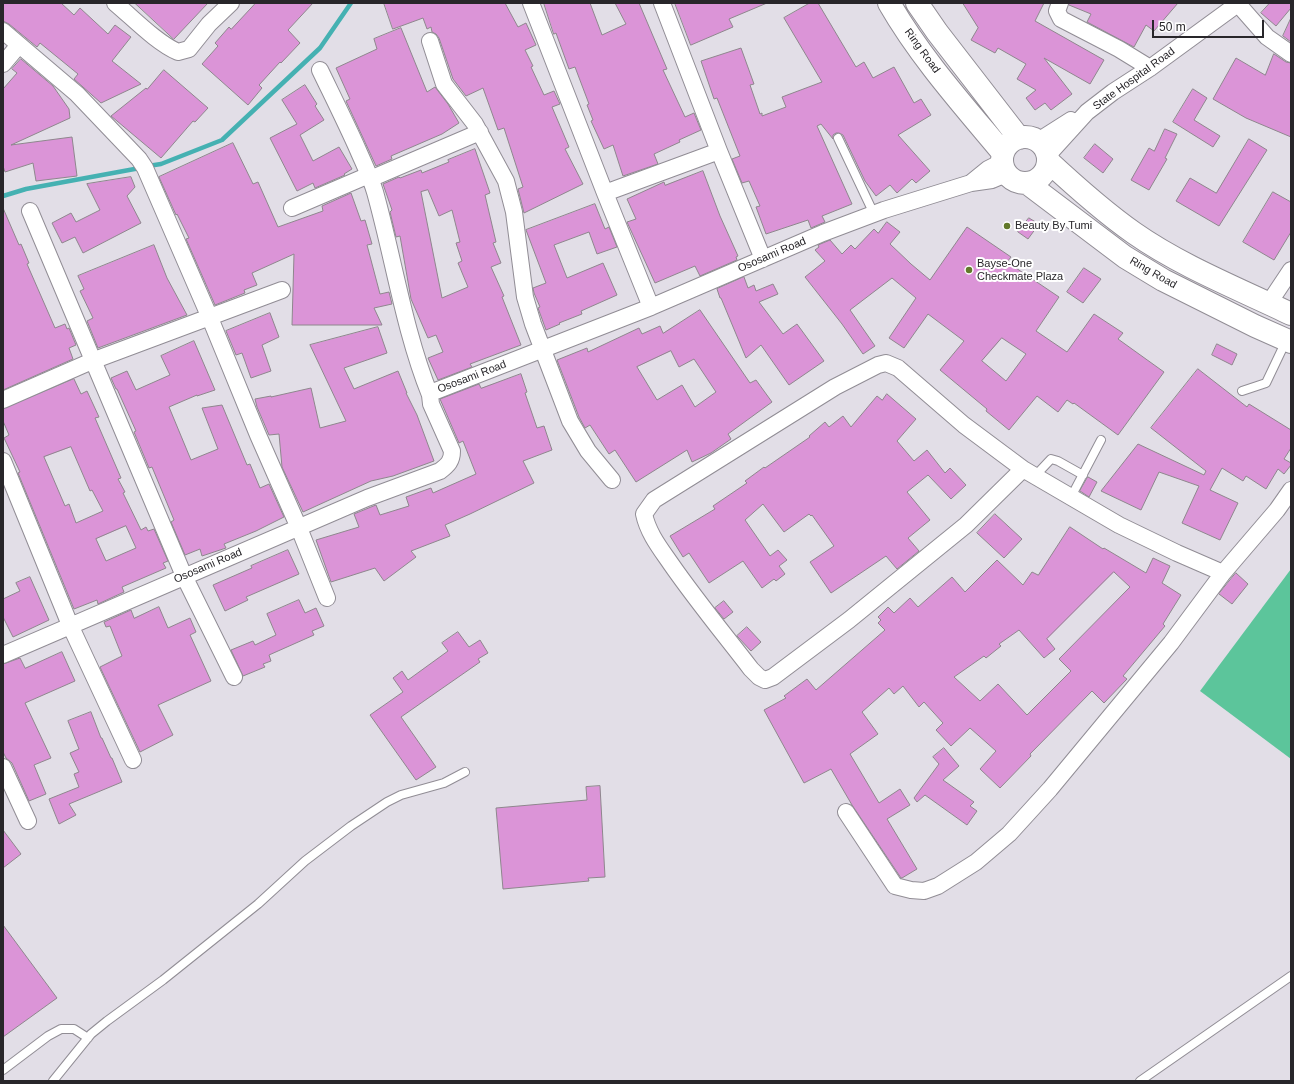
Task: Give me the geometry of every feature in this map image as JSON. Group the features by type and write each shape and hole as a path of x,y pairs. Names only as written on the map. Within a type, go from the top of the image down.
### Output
{"main road":[{"name":"Ring Road","path":"889,3 918,48 967,111 1004,163"},
{"path":"917,3 937,32 1038,149 1081,192 1134,233 1176,258 1291,314"},
{"path":"1009,144 1038,149 1047,169 1042,176 1035,181 1027,183 1012,179 1004,163 1009,144"},
{"name":"Ring Road","path":"1027,183 1125,257 1163,280 1255,326 1289,341"}],"street":[{"path":"115,3 172,50 178,52 189,49 209,24 231,3"},
{"path":"531,3 651,308"},
{"path":"662,3 763,259"},
{"path":"1060,3 1057,11 1060,19 1119,49 1150,68"},
{"path":"1238,3 1267,37 1291,54"},
{"name":"State Hospital Road","path":"1038,149 1113,92 1150,68 1238,3"},
{"path":"3,31 76,94 146,168 258,435 299,528 327,598"},
{"path":"430,41 444,84 475,124 506,181 514,212 526,297 542,350 570,421 588,451 612,480"},
{"path":"3,64 19,44"},
{"path":"320,70 370,177 418,366 430,395"},
{"path":"292,208 480,132"},
{"path":"605,193 719,150"},
{"name":"Ososami Road","path":"3,654 367,498 440,472 449,465 452,459 452,451 431,404 430,395 437,390 651,308 763,259 874,214 971,183 988,169 1004,163"},
{"path":"30,211 184,576 234,677"},
{"path":"1269,303 1291,270"},
{"path":"3,400 92,361 282,290"},
{"path":"1029,473 849,620 773,677 765,680 759,677 751,669 688,589 646,525 644,514 654,500 835,387 878,365 886,363 898,368 964,425 1029,473 1119,526 1223,573"},
{"path":"3,461 70,626 133,760"},
{"path":"846,812 895,886 924,892 938,886 976,862 1009,834 1050,789 1171,643 1223,573 1277,510 1291,490"},
{"path":"3,767 28,821"}],"lane":[{"path":"838,138 874,214"},
{"path":"1242,391 1266,383 1289,341"},
{"path":"1071,498 1102,440"},
{"path":"1029,473 1051,459 1058,460 1083,476"},
{"path":"53,1081 88,1038 107,1021 163,980 258,904 305,861 351,826 386,802 396,797 444,783 465,772"},
{"path":"1140,1081 1291,976"},
{"path":"3,1070 48,1036 61,1029 74,1029 88,1038"}],"green space":[{"path":"1291,569 1291,759 1200,691"}],"building":[{"path":"3,3 61,3 74,15 80,8 108,34 115,25 131,37 112,61 141,84 101,103 74,79 78,74 40,43 37,47 9,24 3,21"},
{"path":"135,3 208,3 174,39"},
{"path":"256,3 313,3 288,30 300,43 259,85 262,88 248,105 202,64 218,46 215,43 229,27 231,29"},
{"path":"384,3 505,3 518,27 526,23 536,45 525,50 544,95 554,91 560,104 552,107 569,147 565,149 583,184 524,213 518,189 523,187 504,128 498,130 483,88 466,96 453,79 439,38 432,32 431,27 427,29 423,18 393,29"},
{"path":"544,3 590,3 602,35 626,24 615,3 639,3 667,69 663,70 685,117 694,113 701,130 654,154 658,164 623,176 613,145 604,149 591,121 593,120 587,105 589,104 575,67 569,69 556,33 554,34"},
{"path":"675,3 767,3 729,19 733,27 691,45"},
{"path":"810,3 818,3 856,67 864,62 873,78 894,67 914,103 921,99 931,115 898,135 930,171 916,183 912,179 897,193 890,185 876,196 865,181 843,135 836,133 833,135 833,139 821,124 817,126 852,204 822,216 825,222 811,228 808,220 766,234 756,207 760,206 749,181 742,183 732,159 740,156 717,98 714,99 701,61 741,48 754,84 750,85 760,114 762,113 762,116 786,107 782,97 822,82 784,18"},
{"path":"963,3 1044,3 1035,21 1104,60 1090,84 1044,58 1072,94 1051,110 1045,103 1035,110 1026,98 1036,90 1017,79 1026,64 998,48 995,53 971,40 978,28"},
{"path":"1069,3 1178,3 1154,31 1146,25 1134,47 1087,22 1091,14 1069,5"},
{"path":"1270,3 1291,3 1291,8 1276,26 1261,13"},
{"path":"1291,18 1291,42 1283,36"},
{"path":"401,28 427,92 435,87 448,104 459,123 442,134 391,156 392,159 376,166 346,101 350,99 336,68 377,49 374,39"},
{"path":"1274,54 1286,62 1291,63 1291,137 1246,118 1213,99 1236,58 1265,75"},
{"path":"21,59 53,86 69,109 70,118 11,145 72,137 77,176 36,181 33,163 5,172 3,166 3,89 17,73 12,69"},
{"path":"164,70 208,108 195,122 193,121 161,158 111,116 146,88 147,89"},
{"path":"305,85 317,104 315,106 324,120 300,135 313,161 339,147 352,169 344,174 345,175 315,188 313,183 297,191 270,138 297,124 282,100"},
{"path":"1193,89 1207,98 1194,120 1220,136 1213,147 1173,122"},
{"path":"1165,129 1177,134 1165,158 1167,159 1149,190 1131,180 1149,148 1154,151"},
{"path":"1249,139 1267,150 1219,226 1176,201 1190,178 1216,193"},
{"path":"233,143 253,184 258,182 278,227 323,211 322,206 351,193 361,221 365,220 372,244 367,245 380,294 389,292 392,304 374,308 382,325 292,325 294,254 252,273 257,285 244,290 245,293 215,305 186,239 189,238 177,214 176,215 159,177"},
{"path":"1095,144 1113,159 1103,173 1084,158"},
{"path":"475,149 490,193 485,195 496,242 493,243 501,263 491,267 504,296 502,297 521,345 470,364 472,367 438,380 428,358 443,352 436,335 428,338 411,299 400,236 396,237 390,212 392,210 383,184 421,170 422,173 449,162 448,160","holes":["428,190 439,216 452,210 460,242 456,243 462,261 458,263 468,287 442,298 421,192"]},
{"path":"703,171 720,216 738,256 736,257 737,260 700,276 695,266 655,283 627,222 636,219 627,199 664,182 665,185"},
{"path":"131,177 135,187 127,196 141,223 83,253 75,237 62,243 52,223 71,213 76,222 100,210 87,184"},
{"path":"1273,192 1291,202 1291,232 1274,260 1243,242"},
{"path":"595,204 605,229 609,227 617,247 597,254 589,232 554,245 567,278 603,263 617,295 581,311 582,314 546,330 533,288 546,283 526,230"},
{"path":"3,208 19,245 21,244 29,263 27,264 55,328 65,324 67,329 69,328 76,345 69,348 73,359 3,390"},
{"path":"1029,218 1039,224 1028,239 1018,232"},
{"path":"887,222 900,232 890,244 930,280 967,227 1011,257 1007,262 1059,297 1036,331 1067,352 1094,314 1123,333 1118,339 1164,372 1118,435 1074,403 1073,404 1067,400 1058,412 1037,396 1009,430 986,411 987,409 940,370 964,341 928,314 904,348 889,338 916,298 892,278 850,310 875,346 863,354 842,324 805,277 825,261 815,250 819,247 818,245 830,240 842,254 851,245 855,249 874,229 878,233","holes":["1002,338 1026,354 1006,381 982,361"]},
{"path":"154,245 167,278 187,315 98,348 87,321 93,318 80,291 84,289 78,276"},
{"path":"1084,268 1101,279 1083,303 1067,292"},
{"path":"744,277 748,288 754,285 756,291 773,284 778,294 759,302 783,334 797,324 824,361 789,385 761,345 746,358 720,298 717,289"},
{"path":"700,310 750,383 756,380 772,402 728,434 731,439 711,453 692,462 687,450 636,482 615,450 609,454 590,425 585,428 579,417 557,360 587,348 588,352 639,328 642,334 660,326 663,333","holes":["671,351 679,367 694,359 716,392 695,407 682,385 657,400 637,367"]},
{"path":"270,313 279,337 262,345 271,371 251,378 242,353 236,355 226,331"},
{"path":"378,327 387,353 344,368 354,389 398,371 406,393 417,415 434,461 393,476 371,481 303,512 282,467 279,434 269,435 255,399 311,388 320,428 346,421 310,345"},
{"path":"194,341 215,390 197,395 169,407 191,460 218,449 202,408 222,405 247,465 250,464 260,488 269,484 284,517 256,531 224,544 226,548 202,556 200,549 185,555 171,522 174,520 152,467 149,468 134,432 136,431 111,378 127,371 136,390 170,375 161,356"},
{"path":"1217,344 1237,354 1232,365 1212,355"},
{"path":"1198,369 1247,407 1249,404 1291,430 1291,448 1284,459 1291,463 1291,465 1284,474 1278,469 1266,489 1246,476 1243,481 1222,468 1210,490 1238,503 1220,540 1182,523 1199,486 1159,472 1141,510 1101,491 1138,444 1204,475 1206,471 1151,428"},
{"path":"521,374 527,392 525,393 537,428 544,426 552,450 523,461 534,483 445,525 450,536 411,551 416,557 384,581 375,568 331,582 316,540 359,527 354,514 376,505 380,515 409,506 406,497 431,488 433,493 476,474 463,441 459,443 440,399 479,384 481,388"},
{"path":"74,379 81,394 87,391 99,417 95,418 121,478 118,479 125,492 123,493 141,530 146,527 148,531 154,529 168,561 163,563 166,568 122,587 124,592 98,604 97,600 74,609 18,473 20,472 4,438 9,435 3,421 3,409","holes":["71,447 90,491 92,490 103,511 76,523 69,504 65,506 44,457","126,526 136,548 106,561 96,539"]},
{"path":"887,394 916,419 897,441 914,461 927,450 945,473 950,468 966,485 951,499 928,475 907,492 930,520 908,538 919,551 897,569 886,556 831,593 810,562 834,546 812,515 811,516 809,514 784,532 763,504 745,520 770,556 778,550 787,560 779,566 785,574 776,581 774,579 762,588 743,561 709,583 689,553 683,557 670,536 715,509 713,506 747,483 745,481 764,467 765,468 810,437 809,436 825,422 829,427 843,416 851,427 877,396 882,400"},
{"path":"1088,477 1097,482 1089,497 1080,491"},
{"path":"995,514 1022,539 1004,558 977,533"},
{"path":"1070,527 1103,549 1104,548 1146,573 1153,558 1170,566 1162,583 1181,595 1163,624 1165,626 1123,676 1127,679 1104,703 1092,691 1030,754 1031,756 1000,788 980,769 996,751 970,728 951,746 936,730 943,723 924,702 919,707 903,686 894,694 889,688 862,712 878,734 850,754 879,803 900,789 910,805 887,819 917,869 901,878 852,805 831,769 804,783 764,710 786,698 784,696 807,679 816,690 885,630 878,623 881,620 878,617 888,607 894,613 910,598 918,607 952,577 965,592 997,560 1023,585 1032,572 1038,575","holes":["1114,572 1130,587 1059,659 1071,671 1027,715 998,684 980,701 954,677 984,656 986,658 1001,646 999,644 1019,630 1044,658 1055,649 1047,639"]},
{"path":"288,550 299,574 246,597 248,600 225,611 213,585"},
{"path":"1236,573 1248,584 1232,604 1219,594"},
{"path":"30,577 49,620 13,637 3,617 3,599 20,591 16,583"},
{"path":"299,600 305,613 316,608 324,626 312,631 314,635 269,655 271,661 263,664 265,667 243,676 231,650 253,641 255,645 276,635 267,614"},
{"path":"724,601 733,612 724,619 715,608"},
{"path":"159,607 168,628 190,618 196,632 190,635 211,681 158,705 173,735 140,752 100,667 122,656 110,626 106,627 104,622 131,610 134,618"},
{"path":"747,627 761,642 751,651 737,636"},
{"path":"458,632 469,647 480,640 488,653 478,659 480,662 401,717 436,767 416,780 370,715 403,692 393,678 402,671 408,680 448,651 442,643"},
{"path":"62,652 75,681 25,703 51,758 34,765 46,794 29,801 12,763 6,758 3,752 3,664 20,658 25,668"},
{"path":"91,712 101,738 112,758 122,782 69,804 76,815 59,824 49,799 79,787 74,774 79,772 70,753 79,749 68,721"},
{"path":"944,748 959,766 943,780 974,802 970,806 977,811 967,825 925,795 917,802 914,798 939,764 933,757"},
{"path":"600,786 605,877 588,878 589,881 503,889 496,808 587,800 586,787"},
{"path":"3,830 21,854 3,868"},
{"path":"3,925 57,998 3,1037"}],"waterway":[{"path":"148,166 161,164 222,140 320,48 351,3"},
{"path":"3,196 26,189 140,168"}],"place":[{"name":"Beauty By Tumi","path":"1007,226"},
{"name":"Bayse-One Checkmate Plaza","path":"969,270"}]}
